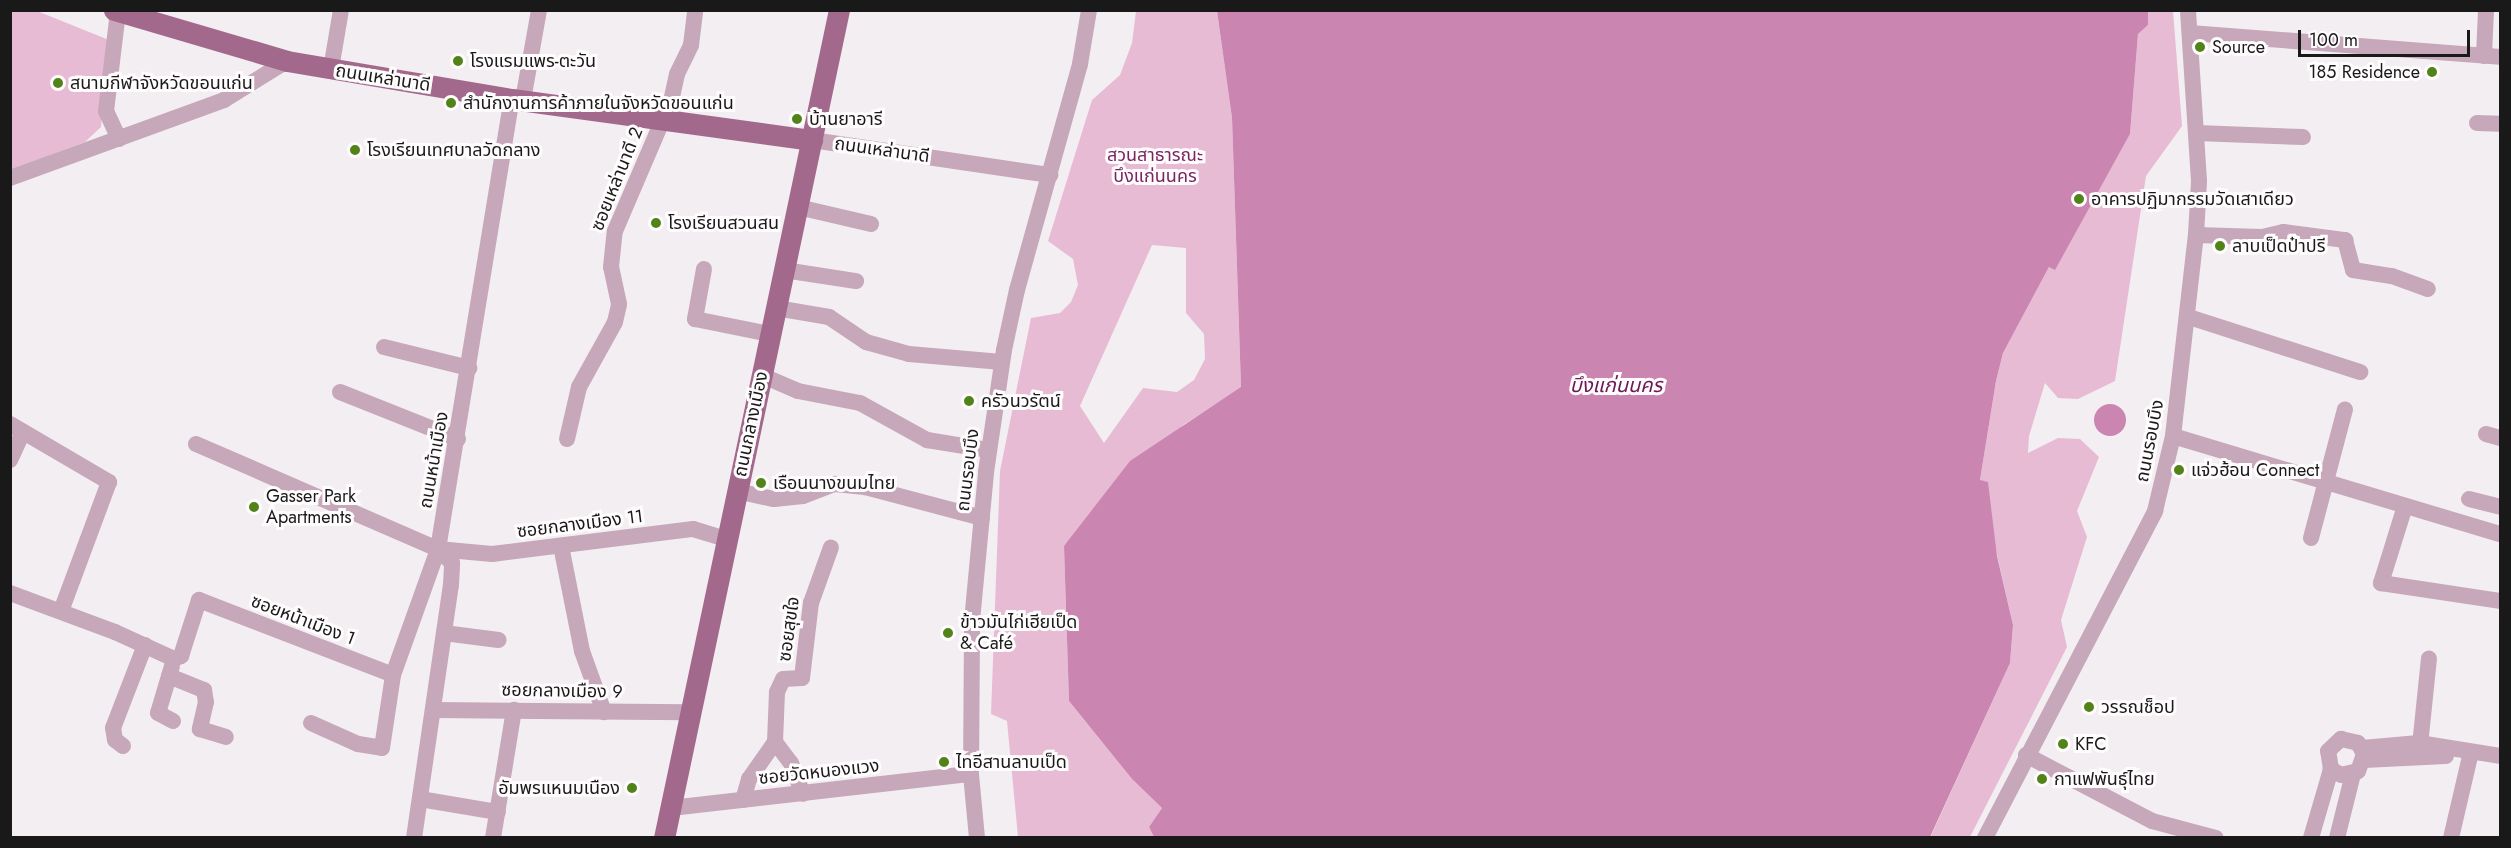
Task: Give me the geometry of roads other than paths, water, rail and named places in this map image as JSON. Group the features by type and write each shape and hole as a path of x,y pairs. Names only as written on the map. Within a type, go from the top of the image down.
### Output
{"main road":[{"name":"ถนนกลางเมือง","path":"664,837 688,712 839,10"},
{"name":"ถนนเหล่านาดี","path":"116,11 157,17 287,61 518,100 812,140"}],"street":[{"path":"331,69 341,10"},
{"name":"ถนนหน้าเมือง","path":"311,723 358,744 382,748 393,675 438,549 518,100 539,10"},
{"name":"ซอยเหล่านาดี 2","path":"567,439 579,387 615,322 619,304 611,247 665,120 677,74 691,45 695,10"},
{"name":"ถนนรอบบึง","path":"977,837 971,774 972,621 989,450 1002,362 1017,290 1080,64 1089,10"},
{"name":"ถนนรอบบึง","path":"1985,837 2155,511 2173,436 2189,317 2196,235 2197,133 2188,10"},
{"path":"2190,33 2492,56 2487,10"},
{"path":"116,11 106,111 119,139"},
{"path":"10,178 224,100 287,61"},
{"path":"2477,123 2500,124"},
{"path":"2197,133 2303,137"},
{"name":"ถนนเหล่านาดี","path":"812,140 1050,175"},
{"path":"798,207 870,224"},
{"path":"2196,235 2262,237 2283,232 2345,240 2353,270 2392,276 2428,289"},
{"path":"704,269 695,319 770,334"},
{"path":"784,270 856,281"},
{"path":"776,308 829,317 867,342 909,354 1002,362"},
{"path":"2189,317 2360,372"},
{"path":"384,347 469,368"},
{"path":"761,375 798,391 860,404 927,440 989,450"},
{"path":"340,392 458,439"},
{"path":"2311,538 2345,409"},
{"path":"10,460 16,429 109,482 61,611"},
{"path":"2173,436 2327,480 2500,534"},
{"name":"ซอยกลางเมือง 11","path":"196,444 438,549 492,554 693,529 726,539"},
{"path":"736,491 774,499 803,496 835,484 865,488 982,518"},
{"path":"2469,499 2500,507"},
{"path":"2405,506 2381,584 2500,601"},
{"path":"561,546 582,651 604,712"},
{"name":"ซอยสุขใจ","path":"775,742 777,692 783,679 802,678 811,603 831,547"},
{"path":"414,837 435,710 452,563 438,549"},
{"path":"10,593 61,611 174,659 158,713 173,721"},
{"name":"ซอยหน้าเมือง 1","path":"174,659 181,656 199,600 393,675"},
{"path":"444,633 499,640"},
{"path":"123,746 115,740 113,728 145,645"},
{"path":"2419,750 2429,659"},
{"path":"169,676 204,690 206,702 200,729 226,737"},
{"name":"ซอยกลางเมือง 9","path":"435,710 688,712"},
{"path":"493,837 514,710"},
{"path":"2311,837 2331,769 2328,751 2335,741 2347,738 2363,754 2419,750 2457,756 2471,752 2500,756"},
{"path":"743,800 749,779 775,742 791,763 803,794"},
{"path":"2451,837 2471,752"},
{"path":"2337,837 2353,774 2363,754"},
{"path":"2026,755 2152,821 2216,837"},
{"path":"2331,769 2341,775 2353,774"},
{"name":"ซอยวัดหนองแวง","path":"671,808 971,774"},
{"path":"420,799 498,812"}],"water":[{"name":"บึงแก่นนคร","path":"1217,11 2148,11 2148,25 2138,34 2130,134 2055,270 2049,267 2003,353 1996,381 1980,480 1988,482 1997,556 2013,625 2010,663 1930,837 1154,837 1149,827 1162,808 1132,779 1069,701 1064,546 1130,461 1241,387 1232,118"},
{"path":"2110,404 2122,408 2126,420 2122,432 2110,436 2098,432 2094,420 2098,408"}],"place":[{"name":"Source","path":"2200,47"},
{"name":"โรงแรมแพร-ตะวัน","path":"458,61"},
{"name":"185 Residence","path":"2432,72"},
{"name":"สนามกีฬาจังหวัดขอนแก่น","path":"58,83"},
{"name":"สำนักงานการค้าภายในจังหวัดขอนแก่น","path":"451,103"},
{"name":"บ้านยาอารี","path":"797,119"},
{"name":"โรงเรียนเทศบาลวัดกลาง","path":"355,150"},
{"name":"อาคารปฏิมากรรมวัดเสาเดียว","path":"2079,199"},
{"name":"โรงเรียนสวนสน","path":"656,223"},
{"name":"ลาบเป็ดป๋าปรี","path":"2220,246"},
{"name":"ครัวนวรัตน์","path":"969,401"},
{"name":"แจ่วฮ้อน Connect","path":"2179,470"},
{"name":"เรือนนางขนมไทย","path":"761,483"},
{"name":"Gasser Park Apartments","path":"254,507"},
{"name":"ข้าวมันไก่เฮียเป็ด & Café","path":"948,633"},
{"name":"วรรณช็อป","path":"2089,707"},
{"name":"KFC","path":"2063,744"},
{"name":"ไทอีสานลาบเป็ด","path":"944,762"},
{"name":"กาแฟพันธุ์ไทย","path":"2042,779"},
{"name":"อัมพรแหนมเนือง","path":"632,788"}],"park label":[{"name":"สวนสาธารณะ บึงแก่นนคร","path":"1155,166"}]}
